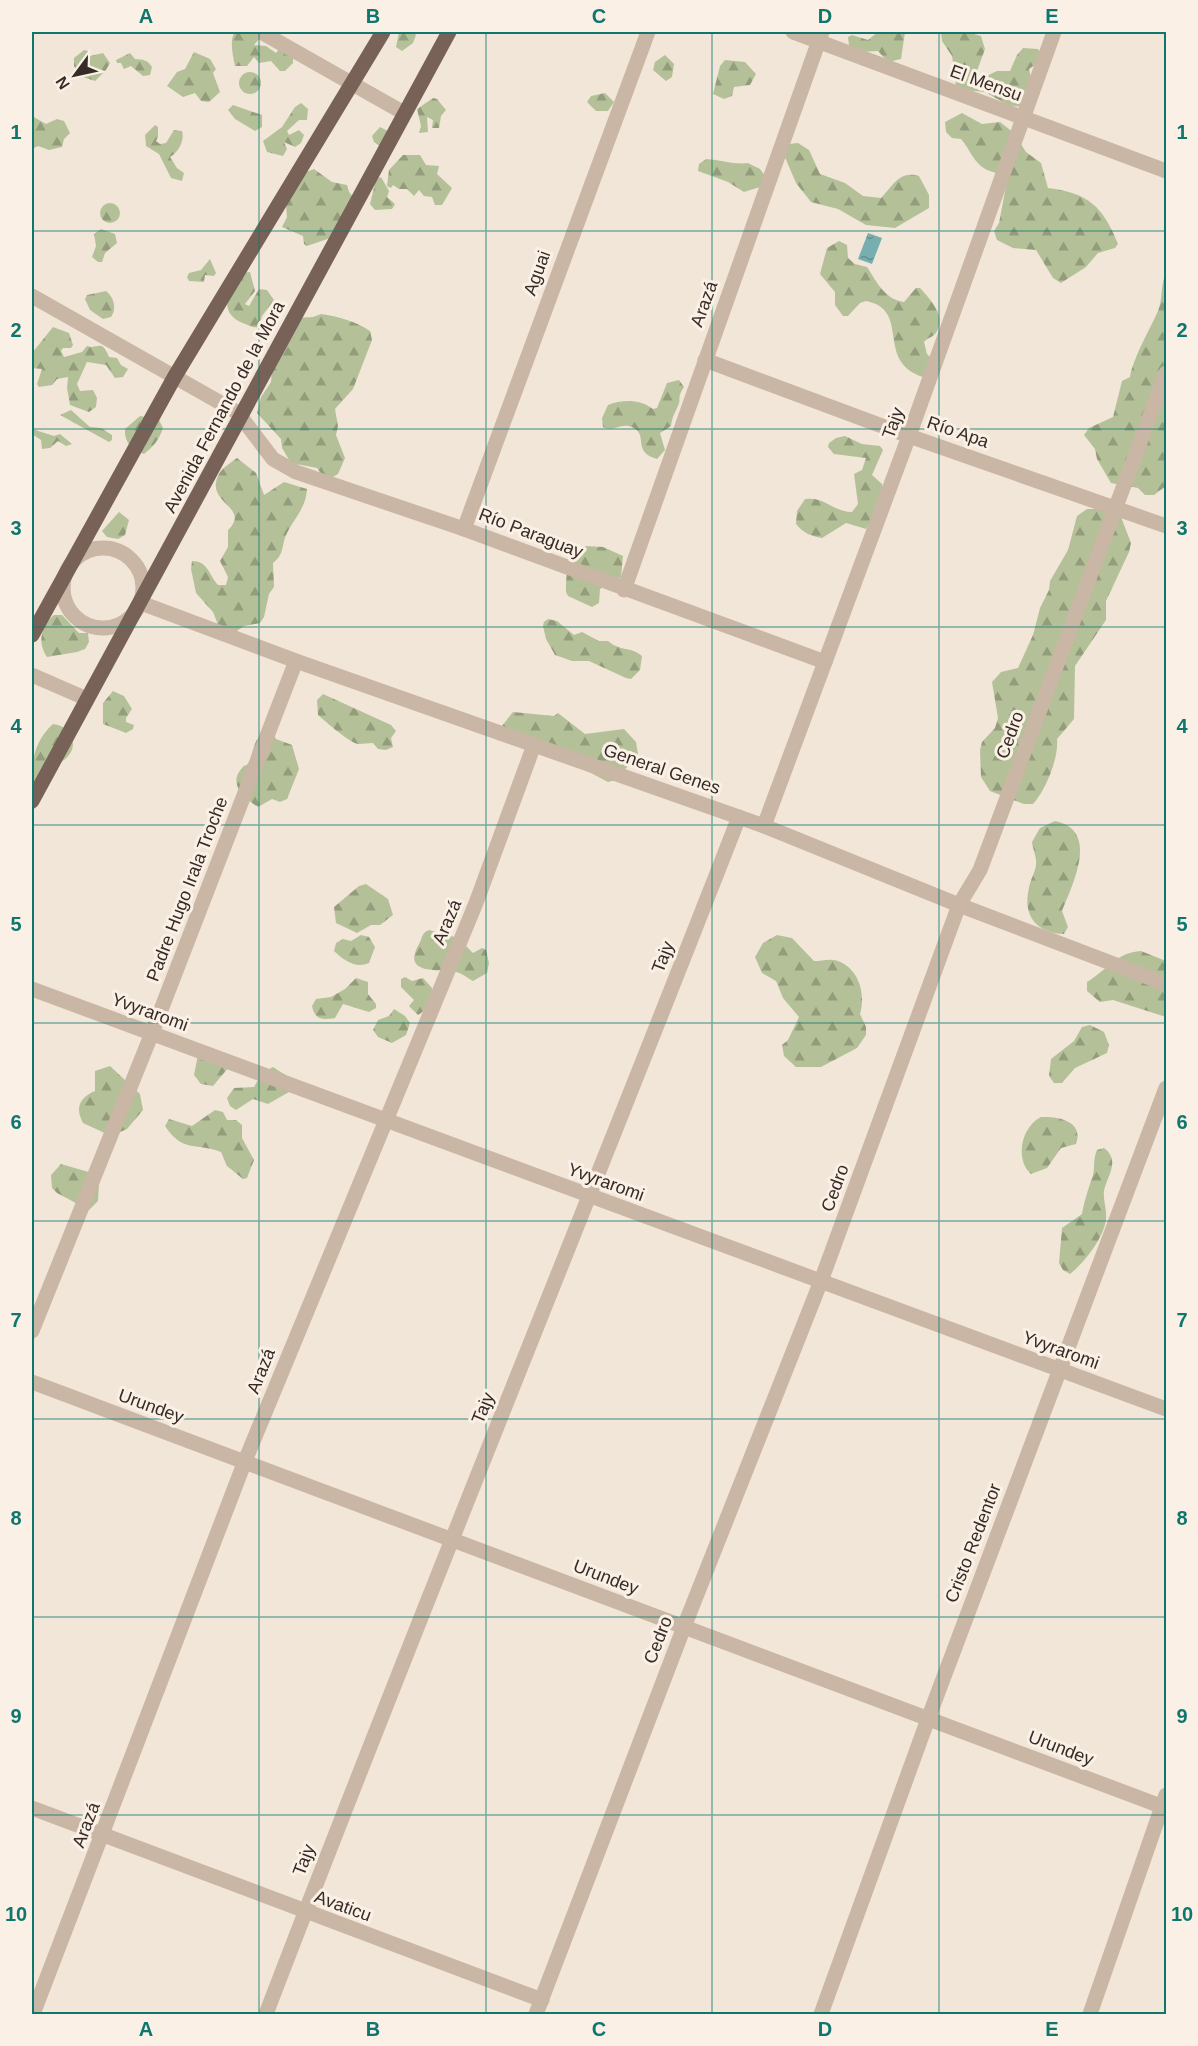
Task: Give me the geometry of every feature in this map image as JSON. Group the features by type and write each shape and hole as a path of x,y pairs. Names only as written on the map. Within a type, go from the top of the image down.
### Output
{"main road":[{"path":"32,635 175,376 383,32"},
{"name":"Avenida Fernando de la Mora","path":"32,801 449,32"}],"street":[{"path":"261,32 404,113"},
{"name":"Aguai","path":"464,528 648,32"},
{"name":"El Mensu","path":"792,32 820,36 1022,118 1167,171"},
{"name":"Tajy","path":"764,826 909,436 1054,32"},
{"name":"Arazá","path":"624,590 820,36"},
{"path":"32,296 242,416"},
{"name":"Río Apa","path":"705,360 909,436 1167,526"},
{"name":"Cedro","path":"539,2007 684,1627 821,1281 959,905 980,870 1167,373"},
{"name":"Río Paraguay","path":"242,416 273,459 296,472 464,528 624,590 825,662"},
{"path":"91,550 116,550 128,556 142,577 141,603 134,614 124,623 111,628 98,628 84,624 74,616 66,604 63,591 70,565 91,550"},
{"name":"General Genes","path":"141,603 296,661 764,826 959,905 1167,984"},
{"name":"Padre Hugo Irala Troche","path":"32,1331 153,1033 296,661"},
{"path":"32,675 87,699"},
{"name":"Arazá","path":"33,2014 245,1461 476,903 534,746"},
{"name":"Tajy","path":"266,2014 450,1539 590,1197 739,817"},
{"name":"Yvyraromi","path":"32,989 1167,1409"},
{"name":"Cristo Redentor","path":"821,2014 928,1719 1167,1088"},
{"name":"Urundey","path":"32,1382 928,1719 1165,1803"},
{"path":"1090,2014 1165,1803"},
{"name":"Avaticu","path":"32,1808 305,1912 539,2007"}],"green space":[{"path":"235,32 254,34 259,39 254,45 266,46 276,53 279,49 293,56 293,63 285,71 280,71 271,61 259,63 254,57 247,66 235,66 232,43"},
{"path":"399,32 413,32 416,35 413,43 402,51 396,47"},
{"path":"878,32 905,32 901,59 888,62 878,51 860,52 849,45 848,37 852,35 868,40"},
{"path":"941,32 967,32 981,36 985,49 977,71 982,78 997,71 1010,71 1023,48 1038,49 1041,53 1039,62 1029,69 1031,78 1021,107 1008,105 985,92 964,90 956,86 952,56 942,41"},
{"path":"84,50 88,51 90,56 103,53 110,63 95,81 80,76 74,66 74,58"},
{"path":"194,52 210,59 216,69 213,73 220,92 209,102 201,101 195,93 183,97 167,86 177,72 185,69"},
{"path":"130,53 135,59 145,60 150,64 152,67 150,75 143,76 131,66 124,69 121,63 117,63 116,60"},
{"path":"665,55 674,64 672,77 666,81 653,70 655,62"},
{"path":"725,60 745,62 756,74 750,85 734,87 732,96 724,99 713,94 720,66"},
{"path":"250,72 258,75 261,83 258,91 250,94 242,91 239,83 242,75"},
{"path":"605,93 614,102 608,111 596,111 587,102 591,96"},
{"path":"433,98 437,99 446,110 441,116 439,128 432,128 433,120 427,117 428,132 419,133 421,126 417,109"},
{"path":"301,103 308,109 307,120 299,120 287,131 289,135 299,130 304,135 301,143 295,147 284,142 287,149 283,156 267,152 263,141 282,127 295,107"},
{"path":"233,105 262,115 262,127 255,131 235,119 228,110"},
{"path":"962,113 982,124 1000,122 1014,133 1026,152 1041,163 1048,188 1062,190 1084,198 1100,211 1118,244 1115,248 1098,253 1086,267 1061,283 1053,278 1036,250 1013,248 997,240 994,231 999,223 1007,181 1002,176 982,167 961,139 952,138 946,132 945,122"},
{"path":"32,116 46,124 57,119 64,121 70,133 64,139 62,147 49,150 38,146 32,149"},
{"path":"155,125 158,127 156,141 160,144 166,143 174,130 182,131 183,138 180,146 170,157 177,168 184,173 182,181 171,178 159,154 146,146 145,135"},
{"path":"380,127 390,132 381,147 374,142 372,136"},
{"path":"798,143 809,150 820,174 845,183 863,196 881,198 901,177 919,176 929,195 929,208 895,228 866,225 838,209 811,202 796,183 784,155 789,144"},
{"path":"403,155 420,155 426,165 439,166 437,174 452,188 442,205 435,205 432,197 424,196 419,190 414,196 407,189 399,189 393,185 391,188 387,186 389,170"},
{"path":"706,159 748,163 760,169 765,176 760,187 744,192 728,182 698,171 699,164"},
{"path":"314,169 332,182 347,185 354,198 336,236 307,246 304,244 303,236 282,227 287,217 286,205 306,172"},
{"path":"381,177 389,191 387,197 395,204 392,209 375,210 370,204 376,179"},
{"path":"106,203 114,203 120,209 120,217 114,223 106,223 100,217 100,209"},
{"path":"101,229 115,234 117,243 105,253 102,262 98,262 92,257 96,246 94,234"},
{"path":"839,241 847,245 848,258 855,264 867,267 886,294 904,302 916,288 920,288 933,304 940,322 935,334 924,342 927,354 933,360 923,377 908,370 900,360 887,314 880,306 866,301 860,303 848,316 843,316 835,305 835,292 820,274 827,248"},
{"path":"210,259 216,273 214,276 205,275 204,282 189,281 187,277 189,273 201,270"},
{"path":"250,272 255,291 245,304 249,306 259,289 267,290 274,300 262,316 259,327 252,327 236,320 228,309 228,295 238,273"},
{"path":"1166,274 1166,486 1154,495 1145,495 1138,488 1111,483 1097,459 1095,449 1084,435 1089,428 1113,417 1122,381 1130,377 1138,353 1158,311"},
{"path":"106,291 113,300 114,310 111,317 103,319 90,310 85,299 87,295"},
{"path":"321,314 359,325 370,331 372,340 353,389 335,409 338,426 336,435 345,458 338,474 331,478 322,475 317,468 291,463 282,448 281,439 257,413 261,397 271,382 274,347 295,318"},
{"path":"53,327 69,333 73,345 71,348 63,348 61,351 64,357 82,352 87,346 102,346 109,357 117,358 121,365 128,369 123,377 115,378 106,365 87,362 77,384 80,391 93,390 97,398 96,407 89,412 70,405 68,377 57,379 52,385 39,387 37,384 42,369 32,368 32,353"},
{"path":"679,380 684,387 671,426 660,433 665,450 657,459 649,456 642,448 640,435 634,428 629,426 611,429 603,427 602,418 608,405 631,401 643,403 653,409 657,408 667,383"},
{"path":"71,410 90,427 101,428 112,435 112,440 109,442 60,415"},
{"path":"140,416 159,420 163,428 155,443 144,454 136,451 130,445 125,434 125,429"},
{"path":"32,429 54,436 60,434 72,444 66,446 58,441 50,448 42,449 41,440 32,434"},
{"path":"845,436 862,444 880,446 883,450 872,475 882,484 884,497 866,529 846,523 822,538 814,536 804,532 796,524 797,511 805,499 818,500 839,510 852,512 858,504 854,474 862,470 866,458 834,454 828,447 829,443 836,438"},
{"path":"237,458 256,473 264,495 284,482 307,489 302,507 285,537 281,553 273,563 274,587 269,594 264,617 260,623 244,626 231,635 222,635 213,612 196,593 191,569 192,561 202,563 218,585 226,585 228,577 220,561 228,547 228,530 234,522 234,516 217,492 216,484 220,472"},
{"path":"1087,509 1105,509 1121,517 1131,543 1106,601 1106,620 1075,666 1074,719 1057,739 1054,764 1043,790 1033,804 1024,804 990,791 981,777 982,742 995,728 998,718 992,682 1001,672 1018,668 1033,635 1050,581 1068,550 1077,516"},
{"path":"119,512 129,520 125,535 118,539 107,537 102,531"},
{"path":"586,546 603,547 623,556 621,577 600,589 599,603 592,607 568,596 566,592 567,571 571,558"},
{"path":"54,615 62,615 79,633 88,633 89,642 85,649 47,657 42,646 42,634 46,624"},
{"path":"548,619 557,621 574,635 582,632 599,641 608,641 617,647 638,653 642,656 640,670 631,679 589,661 572,661 555,655 546,639 543,626"},
{"path":"113,691 124,696 132,709 126,722 134,725 133,729 126,733 103,724 103,703"},
{"path":"323,694 391,725 396,731 391,738 393,747 386,750 378,749 373,743 358,744 338,732 318,715 317,700"},
{"path":"513,712 554,716 558,713 585,734 624,729 636,742 638,754 616,780 608,782 502,726"},
{"path":"53,724 69,733 73,743 72,749 64,760 50,768 37,805 32,812 32,765 39,743"},
{"path":"260,735 274,735 276,739 292,745 299,769 287,799 280,802 272,799 258,807 243,795 236,780 242,768 249,762"},
{"path":"1055,821 1069,826 1077,835 1080,846 1080,859 1062,911 1068,927 1064,934 1054,933 1039,926 1030,915 1027,898 1036,865 1032,842 1040,828"},
{"path":"366,884 388,899 393,915 380,925 371,925 357,933 336,923 334,907 359,886"},
{"path":"429,930 458,938 473,953 482,948 486,950 489,963 487,973 473,981 458,973 419,966 415,962 415,955 423,934"},
{"path":"361,935 369,937 375,947 369,963 355,964 334,951 336,943 343,939 351,941"},
{"path":"777,935 792,938 814,961 832,960 845,965 856,976 859,983 862,998 860,1014 866,1027 866,1035 857,1048 821,1067 796,1067 784,1056 782,1045 788,1040 799,1017 783,998 776,981 762,973 755,957 763,943"},
{"path":"1141,951 1166,961 1166,1017 1113,1000 1100,1002 1087,991 1087,982 1112,962 1125,955"},
{"path":"405,977 412,981 423,978 432,988 429,1003 418,1015 409,1006 414,1000 401,987 401,979"},
{"path":"356,978 368,982 368,994 376,1004 376,1008 369,1012 343,1004 335,1018 323,1019 315,1014 312,1006 316,999 331,997 345,989"},
{"path":"394,1009 405,1016 410,1023 406,1035 392,1043 378,1037 373,1030 378,1020 389,1016"},
{"path":"1090,1025 1104,1032 1109,1045 1107,1053 1075,1068 1062,1083 1054,1083 1049,1076 1051,1059 1074,1041 1082,1027"},
{"path":"198,1055 229,1067 213,1086 201,1084 194,1075"},
{"path":"110,1066 140,1094 143,1110 127,1129 111,1136 83,1123 79,1113 82,1100 95,1091 95,1071"},
{"path":"273,1067 287,1076 289,1092 268,1104 253,1099 236,1110 230,1106 227,1098 234,1088 254,1087 262,1073"},
{"path":"215,1110 223,1112 227,1120 236,1120 242,1125 242,1138 254,1160 247,1178 243,1179 227,1166 221,1152 184,1143 171,1134 165,1126 169,1119 192,1126"},
{"path":"1041,1117 1063,1119 1069,1122 1077,1130 1078,1136 1076,1144 1061,1148 1047,1168 1031,1174 1023,1160 1023,1143 1029,1128"},
{"path":"1104,1148 1112,1158 1112,1168 1104,1191 1106,1216 1102,1234 1070,1274 1063,1270 1059,1263 1062,1228 1082,1214 1093,1175 1097,1150"},
{"path":"61,1164 92,1173 99,1183 98,1201 89,1210 52,1188 51,1175"}],"water":[{"path":"868,233 882,238 872,264 858,259"}]}
